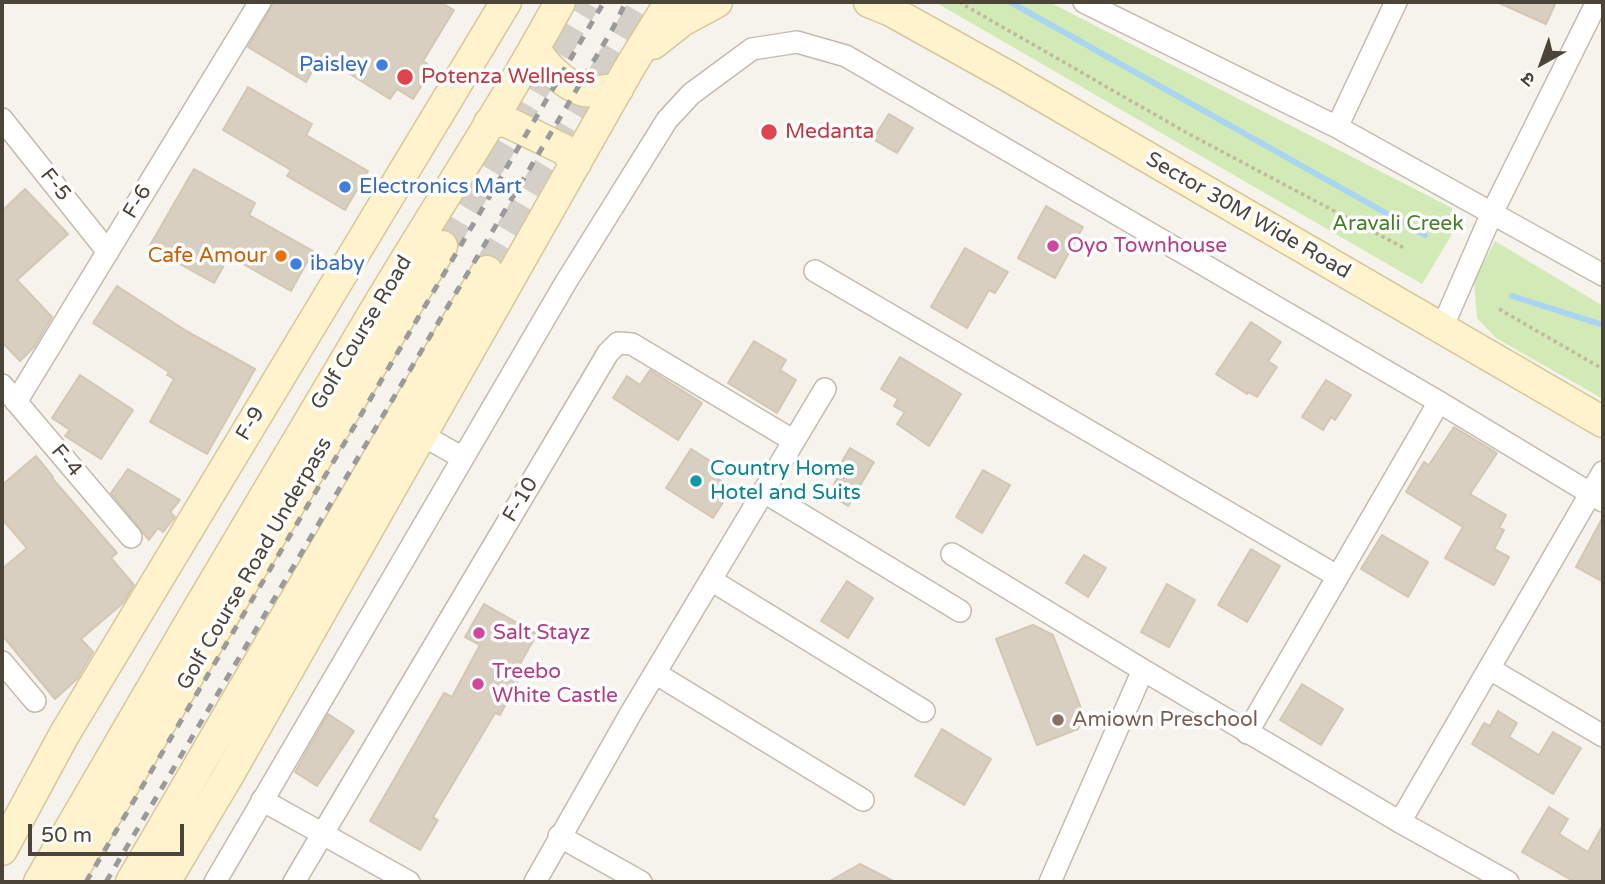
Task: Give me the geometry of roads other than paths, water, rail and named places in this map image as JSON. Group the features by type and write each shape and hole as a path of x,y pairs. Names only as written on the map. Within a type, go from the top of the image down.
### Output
{"street":[{"name":"F-6","path":"16,402 260,2"},
{"name":"F-9","path":"2,850 78,712 506,2"},
{"name":"Golf Course Road","path":"39,882 159,674 560,2"},
{"path":"164,882 228,776 624,77 670,2"},
{"path":"536,46 537,53 555,74 584,91 624,77 656,40 717,2"},
{"name":"Sector 30M Wide Road","path":"862,2 881,5 1603,422"},
{"path":"1084,2 1337,127 1603,275"},
{"path":"1337,127 1396,2"},
{"path":"1442,328 1492,213 1595,29 1597,2"},
{"path":"215,882 566,282 667,120 691,94 752,49 797,42 846,56 1439,402 1598,498"},
{"name":"F-5","path":"2,119 108,252"},
{"path":"489,123 505,121 565,150 576,163"},
{"name":"Golf Course Road Underpass","path":"67,882 442,246"},
{"path":"131,882 487,271"},
{"path":"816,271 1337,576"},
{"name":"F-10","path":"322,834 608,353 618,343 632,344 794,441"},
{"name":"F-4","path":"2,385 131,537"},
{"path":"535,882 654,673 825,389"},
{"path":"1247,733 1439,402"},
{"path":"422,435 463,458"},
{"path":"1400,822 1490,669 1598,498 1603,472"},
{"path":"764,492 960,611"},
{"path":"952,554 1247,733 1508,882"},
{"path":"711,580 924,711"},
{"path":"2,662 35,702"},
{"path":"1490,669 1603,736"},
{"path":"1050,882 1143,670"},
{"path":"654,673 863,800"},
{"path":"262,800 409,882"},
{"path":"294,882 322,834"},
{"path":"559,836 640,882"}],"waterway":[{"path":"1010,2 1425,235"},
{"path":"1512,296 1603,325"}],"tunnel":[{"path":"442,246 585,2"},
{"path":"487,271 646,2"}],"railway":[{"path":"86,882 604,2"},
{"path":"106,882 612,30 626,2"}],"place":[{"name":"Paisley","path":"382,65"},
{"name":"Potenza Wellness","path":"405,77"},
{"name":"Medanta","path":"769,132"},
{"name":"Electronics Mart","path":"345,187"},
{"name":"Oyo Townhouse","path":"1053,246"},
{"name":"Cafe Amour","path":"281,256"},
{"name":"ibaby","path":"296,264"},
{"name":"Country Home Hotel and Suits","path":"696,481"},
{"name":"Salt Stayz","path":"479,633"},
{"name":"Treebo White Castle","path":"478,684"},
{"name":"Amiown Preschool","path":"1058,720"}],"park label":[{"name":"Aravali Creek","path":"1398,224"}]}
